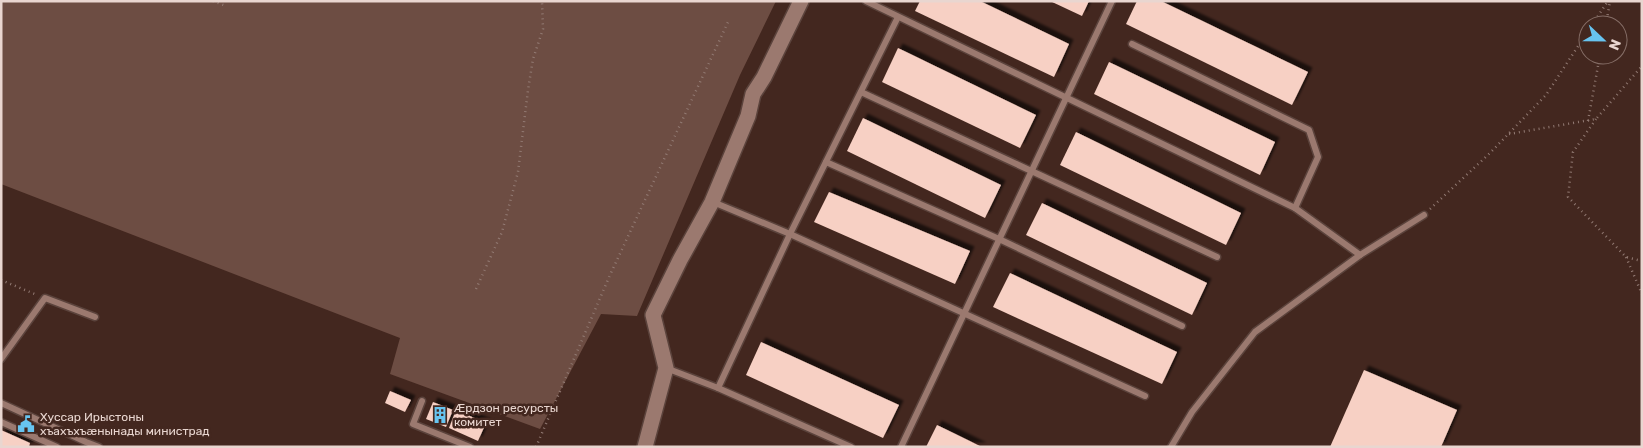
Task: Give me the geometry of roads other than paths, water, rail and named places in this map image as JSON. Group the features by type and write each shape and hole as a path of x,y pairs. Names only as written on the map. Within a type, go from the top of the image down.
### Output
{"street":[{"path":"645,447 666,368 653,315 680,260 712,202 748,116 753,94 764,77 801,1"}],"lane":[{"path":"866,1 1295,208 1360,255"},
{"path":"901,447 1112,1"},
{"path":"718,388 790,234 898,17"},
{"path":"1132,44 1309,130 1318,157 1295,208"},
{"path":"861,92 1217,257"},
{"path":"826,162 999,239 1182,326"},
{"path":"712,202 790,234 965,312 1145,396"},
{"path":"1171,447 1192,412 1255,332 1360,255 1424,215"},
{"path":"1,359 45,298 95,317"},
{"path":"666,368 718,388 850,447"},
{"path":"422,401 413,424 470,447"},
{"path":"1,403 99,447"},
{"path":"1,422 57,447"}],"place":[{"name":"Æрдзон ресурсты комитет","path":"440,415"},
{"name":"Хуссар Ирыстоны хъахъхъæнынады министрад","path":"26,424"}]}
